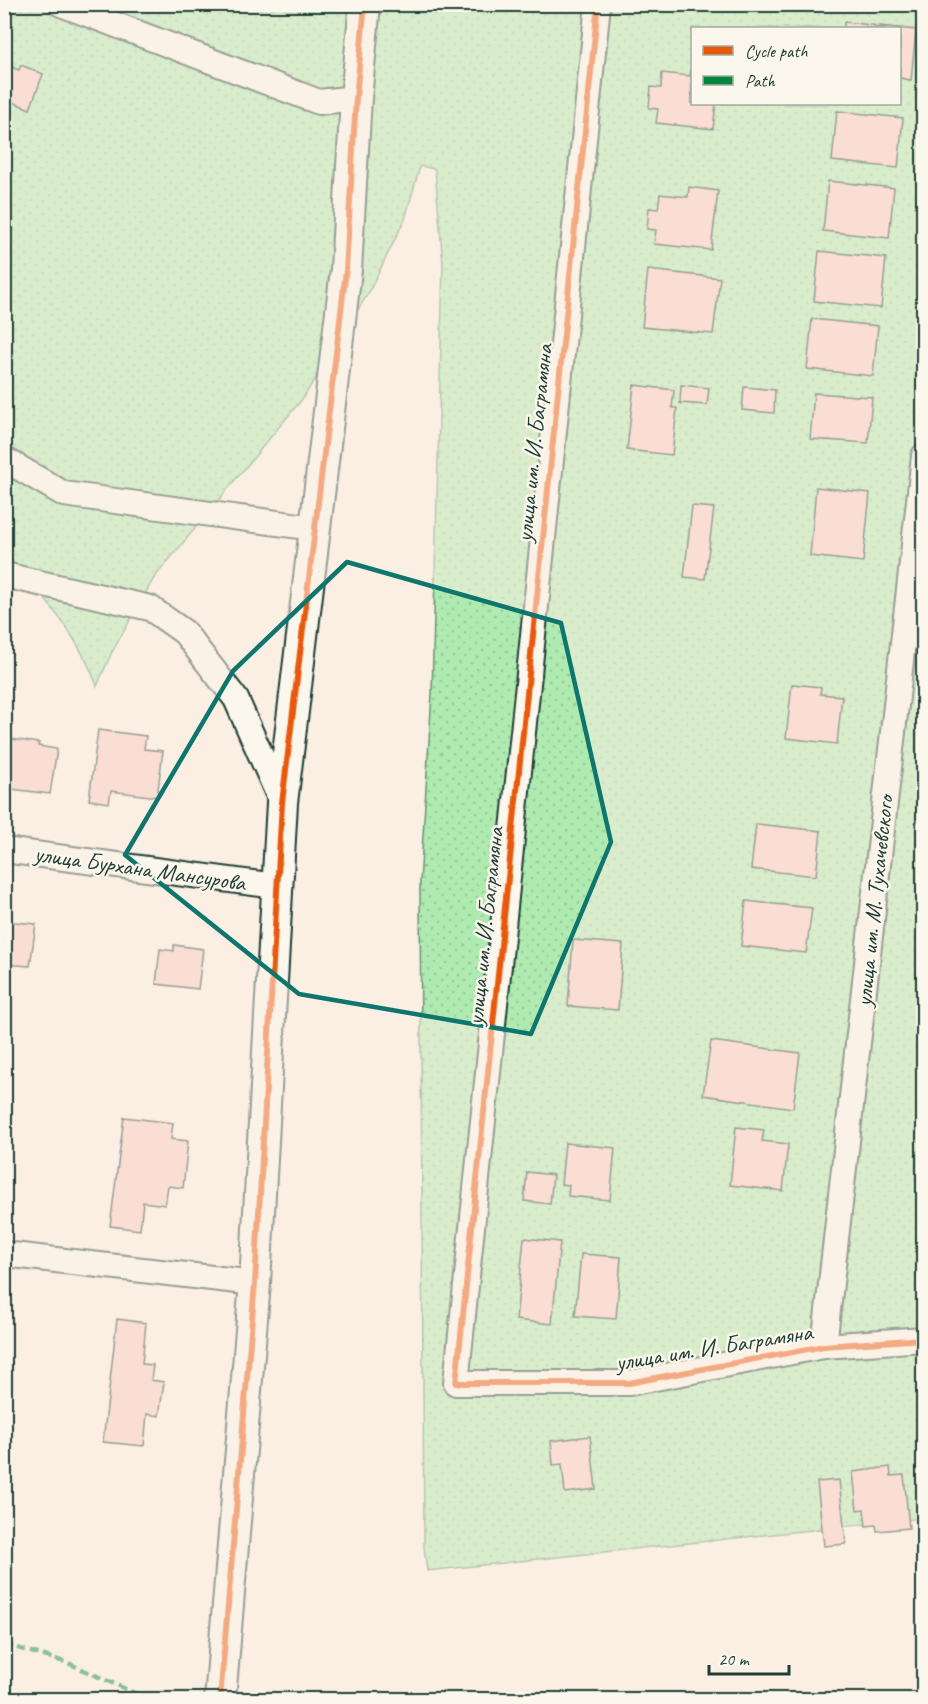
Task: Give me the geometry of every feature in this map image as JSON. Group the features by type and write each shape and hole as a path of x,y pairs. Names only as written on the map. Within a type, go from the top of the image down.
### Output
{"street":[{"path":"61,4 319,102 356,98"},
{"path":"220,1700 255,1283 282,803 346,270 356,98 365,4"},
{"name":"улица им. И. Баграмяна","path":"598,4 456,1383 629,1383 824,1346 924,1339"},
{"name":"улица им. М. Тухачевского","path":"824,1346 924,456"},
{"path":"4,459 64,494 314,528"},
{"path":"4,575 150,608 184,632 236,699 282,803"},
{"name":"улица Бурхана Мансурова","path":"4,850 276,886"},
{"path":"4,1254 255,1283"}],"highlighted area":[{"path":"347,562 561,623 611,842 531,1034 299,994 125,855 233,671"}],"green space":[{"path":"5,5 923,5 923,1518 427,1571 424,1547 420,883 432,694 443,264 435,169 420,166 405,219 369,292 303,398 154,578 111,654 97,686 80,649 45,599 5,553"}],"building":[{"path":"844,22 889,27 844,27"},
{"path":"901,28 916,30 911,80 901,78"},
{"path":"4,59 11,62 9,66 19,70 21,65 43,74 30,109 10,101 8,107 4,106"},
{"path":"691,66 691,105 716,105 713,129 656,123 658,109 649,108 651,87 661,88 662,73 690,76"},
{"path":"837,111 903,118 898,168 832,161"},
{"path":"828,181 894,188 889,238 823,231"},
{"path":"689,187 718,191 711,250 654,244 656,230 647,229 649,208 658,209 660,194 688,197"},
{"path":"819,251 886,258 881,308 814,301"},
{"path":"648,270 720,278 713,334 642,327"},
{"path":"812,319 878,326 873,376 807,369"},
{"path":"634,385 674,390 672,408 677,408 672,455 627,450"},
{"path":"681,385 709,388 707,405 680,403"},
{"path":"744,387 775,390 774,413 742,410"},
{"path":"814,393 872,397 868,443 810,439"},
{"path":"816,487 870,493 863,562 810,556"},
{"path":"692,506 714,508 705,579 684,577"},
{"path":"792,684 821,687 820,694 842,696 837,744 786,738"},
{"path":"98,730 146,736 144,749 163,751 157,797 111,791 109,803 89,800"},
{"path":"4,738 39,743 38,746 57,749 50,794 4,788"},
{"path":"756,824 821,831 816,876 751,869"},
{"path":"746,901 812,908 806,953 741,946"},
{"path":"4,921 36,924 30,966 4,964"},
{"path":"573,940 623,944 618,1010 568,1006"},
{"path":"174,945 203,949 198,989 156,984 160,949 174,951"},
{"path":"711,1041 800,1053 793,1108 703,1095"},
{"path":"124,1117 173,1123 171,1139 188,1141 183,1188 168,1186 165,1205 143,1202 140,1230 110,1226"},
{"path":"736,1127 764,1130 762,1141 788,1144 783,1191 730,1185"},
{"path":"565,1143 615,1148 610,1200 568,1196 569,1185 561,1184"},
{"path":"527,1172 553,1175 550,1204 524,1201"},
{"path":"524,1238 560,1242 552,1324 516,1320"},
{"path":"581,1254 621,1257 616,1319 575,1316"},
{"path":"117,1319 146,1323 142,1364 153,1365 151,1380 164,1382 159,1416 147,1414 144,1446 103,1442"},
{"path":"590,1436 596,1489 565,1493 562,1464 553,1465 551,1441"},
{"path":"890,1467 891,1476 904,1475 909,1528 877,1531 876,1525 866,1526 864,1509 857,1510 853,1472"},
{"path":"839,1480 846,1544 824,1546 817,1482"}],"marked path":[{"path":"4,1644 68,1663 150,1700"}],"cycle path":[{"path":"220,1700 255,1283 282,803 346,270 356,98 365,4"},
{"path":"598,4 456,1383 629,1383 824,1346 924,1339"}]}
